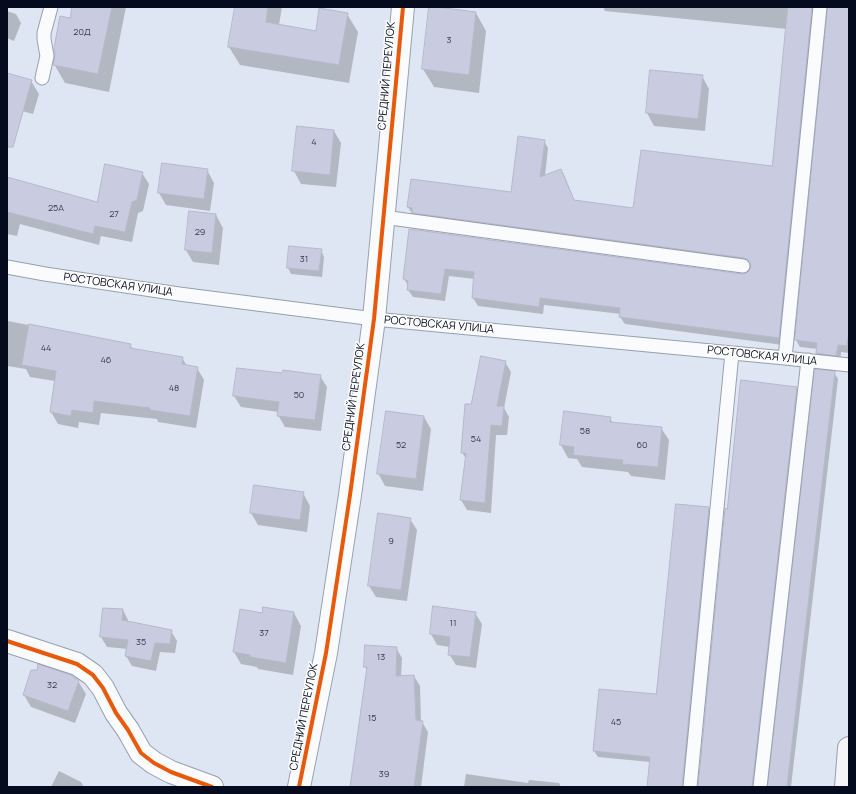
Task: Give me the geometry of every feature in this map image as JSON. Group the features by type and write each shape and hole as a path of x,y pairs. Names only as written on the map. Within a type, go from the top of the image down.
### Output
{"street":[{"name":"СРЕДНИЙ ПЕРЕУЛОК","path":"299,787 326,653 350,495 374,319 403,7"},
{"path":"7,641 77,664 93,675 103,688 116,714 128,730 141,753 154,763 171,772 212,787"},
{"path":"846,787 849,748"}],"lane":[{"path":"42,78 47,56 44,33 51,7"},
{"path":"785,358 820,7"},
{"path":"383,218 743,266"},
{"name":"РОСТОВСКАЯ УЛИЦА","path":"7,267 171,292 374,319 849,365"},
{"path":"690,787 732,353"},
{"path":"760,787 808,360"}],"building":[{"path":"72,7 112,7 98,74 53,65 55,55 54,48 60,16 70,18"},
{"path":"235,7 268,7 266,22 316,31 319,8 348,13 339,65 228,47"},
{"path":"429,7 476,12 469,75 422,69"},
{"path":"788,7 812,7 779,338 619,317 620,308 540,298 539,307 472,298 474,272 445,269 441,294 407,290 408,281 403,279 409,229 742,274 749,271 751,267 750,263 744,258 412,213 412,208 407,207 411,179 511,192 518,136 545,140 540,177 561,169 574,200 633,208 641,150 772,166"},
{"path":"828,7 849,7 849,331 847,346 838,345 836,356 816,353 817,343 795,340"},
{"path":"650,70 703,75 698,119 646,113"},
{"path":"7,73 32,80 13,147 7,147"},
{"path":"297,126 334,130 330,175 292,171"},
{"path":"162,163 208,169 204,199 158,193"},
{"path":"105,164 143,172 137,200 132,202 125,232 95,226 93,234 7,212 7,177 97,202"},
{"path":"189,211 216,214 212,253 185,250"},
{"path":"289,246 322,249 319,271 287,268"},
{"path":"29,324 131,344 130,348 183,357 182,364 198,367 190,416 150,410 150,408 94,401 93,413 72,410 71,416 50,412 56,371 22,365"},
{"path":"481,356 506,361 497,406 504,406 502,426 491,425 485,503 460,500 466,453 461,453 465,404 471,404"},
{"path":"237,368 282,373 283,370 321,375 315,420 277,416 279,402 233,396"},
{"path":"815,369 835,371 787,787 768,787"},
{"path":"741,380 797,387 752,787 698,787 725,508 727,509"},
{"path":"386,411 424,416 416,479 377,474"},
{"path":"564,411 611,417 610,422 662,427 658,467 622,464 623,460 573,455 574,447 560,445"},
{"path":"254,485 304,492 300,520 250,513"},
{"path":"676,504 709,507 682,787 647,787 650,757 593,751 599,689 656,694"},
{"path":"378,513 411,518 401,590 368,586"},
{"path":"433,606 476,612 470,657 448,655 450,637 430,634"},
{"path":"263,607 294,612 286,663 250,657 250,655 233,652 240,609 262,613"},
{"path":"103,608 123,609 122,620 172,630 170,644 155,643 151,661 125,656 128,640 100,637"},
{"path":"365,645 397,647 396,676 414,675 416,720 423,721 414,787 350,787 367,667 364,667"},
{"path":"38,664 71,675 79,681 68,711 23,695 31,670 37,670"}],"cycle path":[{"path":"299,787 326,653 350,495 374,319 403,7"},
{"path":"7,641 77,664 93,675 103,688 116,713 141,753 154,763 171,772 212,787"}]}
